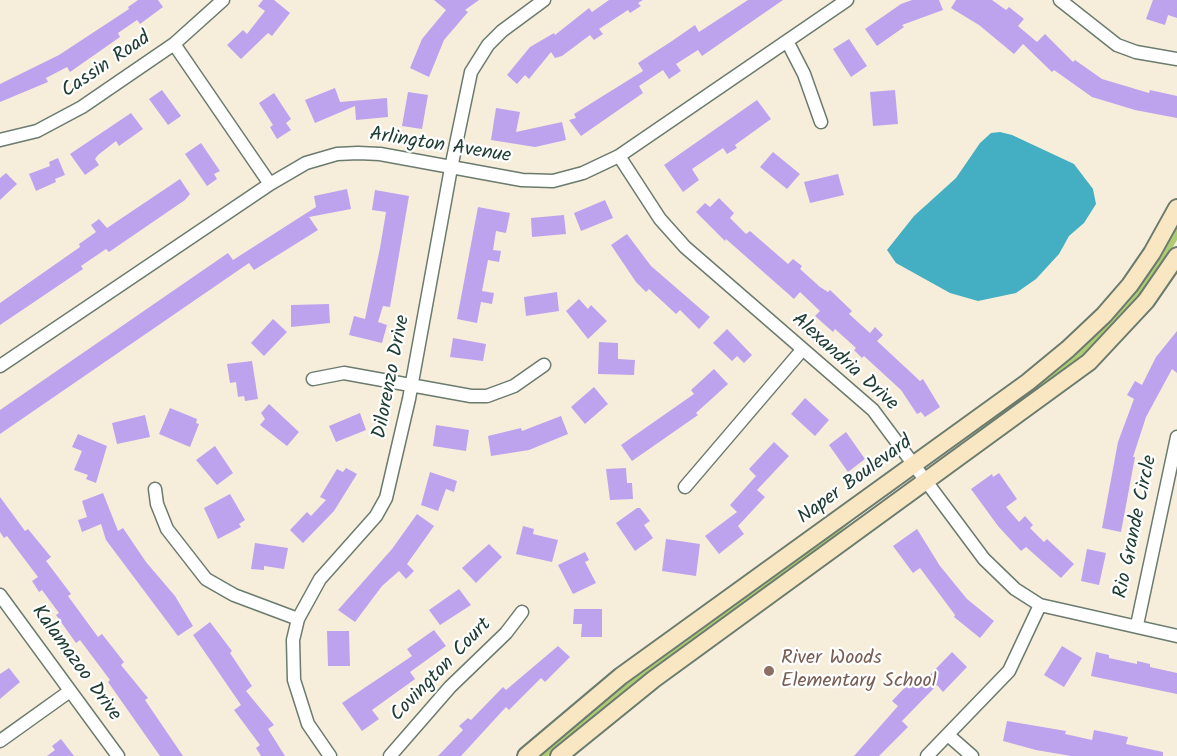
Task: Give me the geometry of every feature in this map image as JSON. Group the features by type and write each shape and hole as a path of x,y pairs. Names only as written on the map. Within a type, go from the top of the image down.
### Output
{"main road":[{"name":"Naper Boulevard","path":"526,756 621,676 1028,382 1104,315 1152,253 1177,208"},
{"path":"559,756 654,679 928,483 1089,362 1146,301 1177,256"}],"street":[{"name":"Cassin Road","path":"0,141 37,131 57,122 174,44 223,0"},
{"name":"Dilorenzo Drive","path":"330,756 308,724 296,691 292,659 298,619 320,579 376,516 386,498 393,475 411,385 467,87 477,61 502,31 544,0"},
{"name":"Arlington Avenue","path":"0,366 270,184 306,163 337,154 380,154 522,180 553,181 582,173 619,156 847,0"},
{"path":"1060,0 1100,34 1117,45 1136,52 1177,59"},
{"path":"787,41 804,74 821,122"},
{"path":"174,44 270,184"},
{"name":"Alexandria Drive","path":"619,156 673,235 873,410 984,559 1015,589 1040,604 1177,636"},
{"path":"685,487 802,350"},
{"path":"313,379 344,373 487,396 514,386 544,365"},
{"name":"Rio Grande Circle","path":"1137,625 1177,437"},
{"path":"155,489 157,504 167,529 206,579 234,595 298,619"},
{"name":"Kalamazoo Drive","path":"0,595 118,756"},
{"path":"927,756 1009,671 1040,604"},
{"name":"Covington Court","path":"390,756 450,687 506,633 522,612"},
{"path":"0,741 70,691"},
{"path":"948,735 972,756"}],"green space":[{"path":"1177,219 1177,240 1164,262 1139,297 1076,363 942,460 1054,370"},
{"path":"894,486 895,490 853,520 806,561 590,719 548,756 535,756 589,708"}],"water":[{"path":"1000,132 1012,135 1074,164 1093,189 1096,204 1084,223 1069,236 1059,254 1036,279 1016,293 978,301 950,293 896,263 887,250 914,216 956,178 980,143 991,133"}],"building":[{"path":"138,0 158,0 163,7 140,24 137,20 118,33 120,37 70,72 67,67 46,78 48,82 0,102 0,84 59,55 129,9 128,7"},
{"path":"263,0 274,0 290,13 272,36 268,33 241,59 227,45 243,30 247,34 265,11 258,6"},
{"path":"434,0 479,0 465,10 468,12 444,40 429,77 410,68 422,39 446,10"},
{"path":"609,0 643,0 638,3 641,6 630,13 628,10 599,29 603,34 594,40 590,35 562,56 555,58 551,52 529,79 525,75 517,84 507,75 530,47 554,33 555,35 589,8 592,12"},
{"path":"748,0 783,0 702,56 698,50 676,64 681,71 669,79 663,70 639,86 643,93 581,136 569,120 576,118 574,114 643,71 638,63 695,25 699,32"},
{"path":"912,0 939,0 943,10 902,25 904,27 877,46 865,29 901,4"},
{"path":"956,0 992,0 1006,10 1009,7 1024,19 1018,26 1037,42 1045,34 1073,62 1075,60 1102,79 1149,93 1150,90 1177,96 1177,118 1135,110 1092,97 1054,70 1052,72 1023,44 1014,54 979,25 951,8"},
{"path":"1153,0 1177,0 1177,18 1168,15 1165,25 1146,19"},
{"path":"849,39 867,66 851,77 833,49"},
{"path":"335,88 340,102 387,98 388,117 356,120 355,106 315,123 305,100"},
{"path":"162,90 181,116 168,125 149,99"},
{"path":"895,90 898,124 873,126 870,92"},
{"path":"408,92 428,95 422,129 402,126"},
{"path":"274,93 291,119 286,123 291,130 277,139 270,127 273,125 259,103"},
{"path":"757,100 771,119 735,145 737,148 727,154 723,148 692,169 699,180 683,192 664,165"},
{"path":"496,108 520,112 516,132 562,122 566,140 535,147 491,140"},
{"path":"131,113 143,129 119,146 116,141 98,155 95,159 99,165 85,175 70,154"},
{"path":"201,143 220,171 214,174 217,179 207,186 185,154"},
{"path":"773,152 800,174 787,189 760,167"},
{"path":"58,158 65,175 36,191 29,174 50,166 49,162"},
{"path":"6,173 17,184 0,200 0,178"},
{"path":"838,174 844,195 810,203 804,182"},
{"path":"180,179 190,194 185,200 109,252 106,249 81,266 83,269 0,325 0,303 80,247 79,244 96,232 91,225 99,219 107,228"},
{"path":"347,189 351,209 309,217 318,230 254,270 249,263 0,434 0,410 228,253 233,260 316,207 314,196"},
{"path":"375,190 409,196 390,307 383,306 378,322 387,325 382,343 349,335 354,316 365,319 380,248 386,212 372,210"},
{"path":"719,198 734,213 730,218 746,234 750,231 788,264 793,259 802,266 800,269 820,287 828,292 830,290 852,311 849,314 870,333 875,327 883,335 877,341 920,381 923,379 940,407 925,417 921,412 917,414 901,390 864,356 862,358 854,350 856,348 835,329 833,332 815,316 820,311 800,292 794,299 726,239 725,241 696,212 705,203 710,207"},
{"path":"605,200 613,218 581,231 574,213"},
{"path":"478,207 510,213 506,233 496,231 493,250 501,251 499,262 488,260 482,291 494,293 492,304 481,302 477,323 457,319"},
{"path":"564,215 566,234 532,237 531,218"},
{"path":"627,234 651,266 710,317 699,329 680,310 676,314 649,289 646,292 636,282 611,245"},
{"path":"557,292 559,311 526,316 524,297"},
{"path":"579,299 588,309 591,305 607,321 588,339 566,311"},
{"path":"329,304 330,323 291,327 291,305"},
{"path":"273,319 287,332 264,356 251,343"},
{"path":"727,329 752,355 744,363 737,356 732,361 713,343"},
{"path":"1177,331 1177,373 1172,369 1146,417 1133,457 1135,457 1121,532 1102,528 1118,442 1134,399 1127,395 1135,381 1142,385 1156,357"},
{"path":"453,338 486,344 483,361 450,357"},
{"path":"599,342 618,343 618,359 635,360 634,375 598,374"},
{"path":"252,361 258,399 245,401 244,396 238,397 236,382 230,383 227,364"},
{"path":"714,369 728,384 696,413 698,415 632,461 621,445 694,394 691,390"},
{"path":"594,387 608,404 585,424 571,407"},
{"path":"805,398 829,420 815,436 791,414"},
{"path":"269,404 299,432 287,446 260,425 265,419 261,413"},
{"path":"170,408 197,419 196,423 199,424 190,447 159,434"},
{"path":"360,413 366,430 336,442 329,426"},
{"path":"145,415 150,437 117,444 112,423"},
{"path":"561,416 568,434 529,450 491,456 488,436 521,428 522,431"},
{"path":"436,425 469,430 466,451 433,446"},
{"path":"846,432 865,459 848,472 829,445"},
{"path":"78,434 107,446 96,483 86,479 88,475 74,470 82,451 72,447"},
{"path":"774,442 789,456 757,490 765,497 738,526 744,534 719,554 705,536 737,512 730,505 756,476 749,469"},
{"path":"215,446 233,473 217,485 196,460"},
{"path":"346,468 357,474 334,511 303,543 290,530 307,512 311,516 326,500 320,497 337,469 343,472"},
{"path":"626,468 627,483 632,483 633,499 610,500 606,469"},
{"path":"430,472 457,481 454,492 446,489 438,511 421,505"},
{"path":"999,473 1017,499 1006,507 1019,522 1025,516 1033,525 1030,528 1044,542 1047,539 1074,564 1061,578 1026,547 1021,551 998,526 971,489 992,474 993,477"},
{"path":"103,493 118,531 123,528 146,562 175,596 193,626 178,636 106,540 101,524 82,532 78,520 87,517 82,501"},
{"path":"230,494 245,520 239,524 241,527 218,539 204,508"},
{"path":"0,497 25,531 28,529 51,557 46,561 71,594 68,596 98,637 102,634 124,662 121,665 148,698 145,700 183,756 160,756 108,682 110,680 80,640 76,643 56,615 59,613 42,590 39,592 32,581 38,577 7,536 4,538 0,532"},
{"path":"640,508 650,521 644,525 653,538 635,551 616,523"},
{"path":"417,514 434,526 407,564 414,571 406,579 399,571 382,586 355,622 338,610 392,549"},
{"path":"523,526 534,529 533,534 558,540 552,562 516,554"},
{"path":"917,529 940,566 967,599 994,621 980,638 954,617 955,615 920,568 913,573 893,546"},
{"path":"666,539 700,544 696,576 662,571"},
{"path":"255,543 288,548 284,569 264,566 264,570 251,569"},
{"path":"489,544 502,557 476,583 462,568"},
{"path":"1087,549 1106,553 1099,585 1081,581"},
{"path":"585,552 589,560 585,562 596,583 573,594 558,565"},
{"path":"459,589 471,605 440,625 429,610"},
{"path":"574,609 602,609 602,637 581,637 582,624 573,624"},
{"path":"210,622 232,651 230,653 252,686 246,691 274,725 268,729 285,756 261,756 256,748 260,745 234,710 241,705 193,635"},
{"path":"434,630 446,646 410,672 415,679 372,710 379,719 362,731 342,703 412,656 407,649"},
{"path":"327,631 349,631 350,666 328,666"},
{"path":"558,646 570,657 545,682 541,678 509,710 506,707 461,756 438,756 463,730 459,726 468,718 471,720 503,687 506,690"},
{"path":"1062,646 1082,658 1064,687 1044,675"},
{"path":"952,652 967,667 943,692 937,685 902,721 908,727 879,756 854,756 898,706 892,701 916,676 923,682"},
{"path":"1096,652 1109,655 1109,658 1137,664 1137,661 1150,664 1150,667 1177,673 1177,694 1091,676"},
{"path":"9,668 20,682 0,699 0,674"},
{"path":"1007,721 1066,731 1065,734 1092,740 1094,730 1128,737 1126,744 1163,752 1163,756 1071,756 1036,750 1003,741"},
{"path":"61,739 74,756 47,756 55,750 52,746"}],"place":[{"name":"River Woods Elementary School","path":"769,671"}]}
